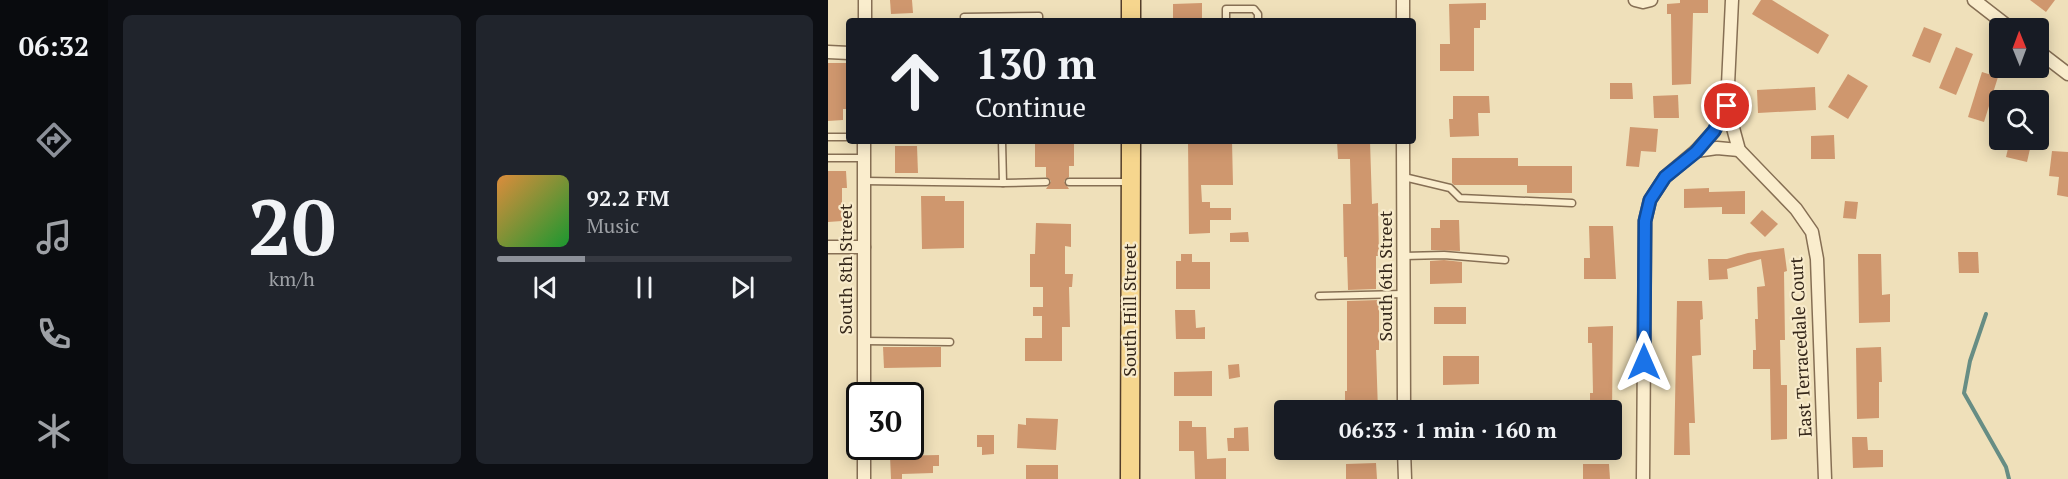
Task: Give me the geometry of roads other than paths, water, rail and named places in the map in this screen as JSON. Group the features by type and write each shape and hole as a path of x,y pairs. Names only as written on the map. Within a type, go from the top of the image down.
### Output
{"main road":[{"path":"1131,0 1131,18"},
{"name":"South Hill Street","path":"1130,479 1131,144"}],"street":[{"path":"865,0 865,18"},
{"path":"1403,0 1403,18"},
{"path":"1635,0 1643,2 1651,0"},
{"path":"1696,152 1717,148 1739,150 1727,106 1732,0"},
{"path":"1974,0 1997,18"},
{"path":"828,52 846,53"},
{"path":"2049,59 2068,74"},
{"path":"1643,479 1645,221 1650,200 1665,177 1696,152 1714,131 1727,106"},
{"name":"South 8th Street","path":"864,144 864,382"},
{"name":"South 6th Street","path":"1403,144 1404,400"},
{"name":"East Terracedale Court","path":"1739,150 1796,209 1812,232 1817,259 1825,479"},
{"path":"828,247 864,247"},
{"path":"864,460 864,479"},
{"path":"1404,460 1405,479"}],"lane":[{"path":"1226,18 1226,9 1254,9 1258,18"},
{"path":"1013,18 1039,16 1039,18"},
{"path":"828,137 846,136"},
{"path":"1002,144 1003,183"},
{"path":"828,158 864,158"},
{"path":"1403,177 1450,188 1460,198 1572,203"},
{"path":"864,181 1046,182"},
{"path":"1069,182 1131,182"},
{"path":"1404,256 1444,255 1505,260"},
{"path":"1319,296 1404,294"},
{"path":"864,340 950,342"}],"waterway":[{"path":"1986,314 1970,361 1964,393 2006,467 2009,479"}]}
